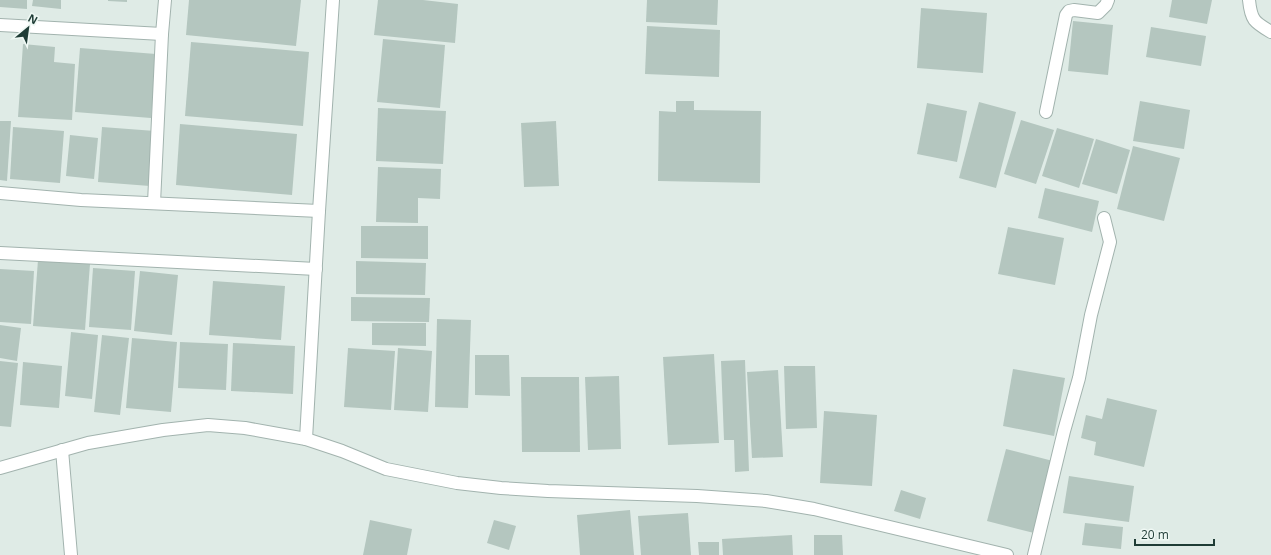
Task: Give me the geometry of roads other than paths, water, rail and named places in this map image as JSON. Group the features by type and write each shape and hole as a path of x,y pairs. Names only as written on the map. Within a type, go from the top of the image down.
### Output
{"street":[{"path":"154,203 165,0"},
{"path":"306,439 333,0"},
{"path":"1046,112 1068,11 1074,10 1098,13 1106,5 1108,0"},
{"path":"1249,0 1250,15 1259,25 1271,32"},
{"path":"0,25 162,34"},
{"path":"0,193 81,200 319,211"},
{"path":"1034,555 1064,431 1079,378 1091,315 1110,242 1104,218"},
{"path":"0,254 316,269"},
{"path":"0,468 88,443 163,430 208,425 245,428 306,439 342,451 386,469 457,483 548,491 697,496 766,501 814,509 1007,555"},
{"path":"62,450 71,555"}]}
